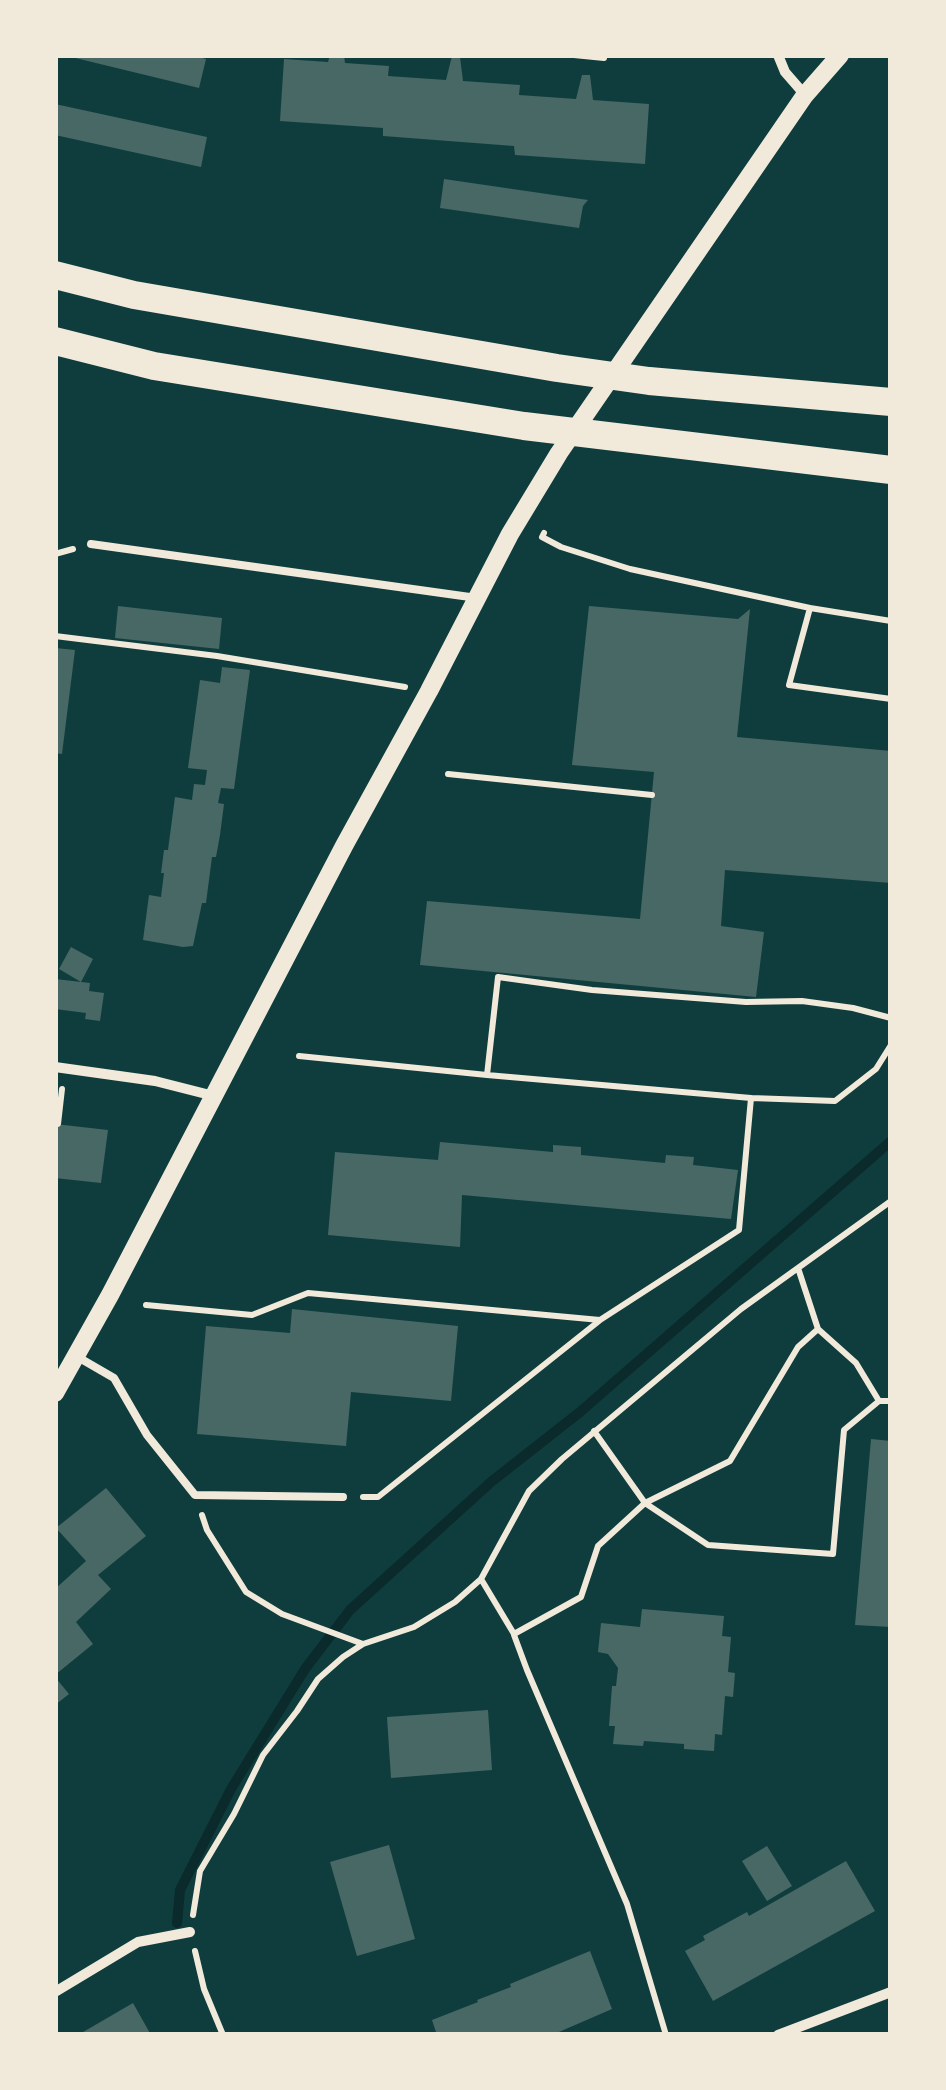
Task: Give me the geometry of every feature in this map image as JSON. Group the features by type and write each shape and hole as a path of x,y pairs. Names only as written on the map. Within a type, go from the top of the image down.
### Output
{"highway":[{"path":"55,275 134,295 557,368 650,381 891,402"},
{"path":"55,341 154,366 524,426 891,470"}],"street":[{"path":"778,55 784,72 805,95"},
{"path":"55,1393 510,534 559,453 805,95 840,55"},
{"path":"60,1067 155,1081 214,1096"},
{"path":"55,1992 138,1942 190,1932"},
{"path":"778,2035 891,1992"}],"lane":[{"path":"91,544 477,598"},
{"path":"76,1356 114,1378 146,1435 195,1495 343,1497"}],"path":[{"path":"574,55 604,55"},
{"path":"549,524 542,538 613,564 810,608 891,621"},
{"path":"810,608 789,686 891,700"},
{"path":"55,636 218,656 429,691"},
{"path":"448,774 652,794"},
{"path":"487,1076 498,978 746,1002 802,1001 891,1018"},
{"path":"299,1056 487,1076 751,1098 836,1101 876,1069 891,1046"},
{"path":"58,1124 60,1067"},
{"path":"343,1497 378,1497 600,1320 739,1230 751,1098"},
{"path":"223,2035 204,1989 190,1932 200,1871 263,1754 318,1678 364,1644 414,1627 456,1602 481,1579 529,1491 594,1431 741,1310 891,1202"},
{"path":"798,1268 818,1329 856,1363 879,1400"},
{"path":"146,1305 252,1315 308,1292 600,1320"},
{"path":"514,1634 581,1597 598,1546 645,1503 730,1462 798,1347 818,1329"},
{"path":"594,1431 645,1503 708,1545 833,1554 844,1430 879,1400 891,1401"},
{"path":"195,1495 207,1530 246,1592 282,1614 364,1644"},
{"path":"481,1579 514,1634 627,1904 666,2035"}],"building":[{"path":"63,55 191,55 206,59 199,88"},
{"path":"330,55 344,55 345,63 389,66 388,76 446,80 452,56 460,57 463,81 520,85 519,95 576,99 582,75 590,75 593,100 649,104 645,164 515,155 514,146 383,136 383,128 280,121 284,59 328,62"},
{"path":"55,104 207,137 201,167 55,135"},
{"path":"444,179 588,200 579,228 440,208"},
{"path":"118,606 222,618 219,649 115,638"},
{"path":"589,606 738,619 750,609 737,737 891,751 891,883 725,870 721,926 764,932 756,997 420,965 427,901 640,919 654,772 572,765"},
{"path":"55,648 75,650 62,754 55,753"},
{"path":"222,667 250,670 234,789 221,788 218,803 224,804 206,903 202,903 193,946 143,940 149,895 161,897 164,850 168,850 175,797 192,800 194,784 205,785 207,770 188,768 200,680 220,683"},
{"path":"71,947 93,959 81,982 59,969"},
{"path":"55,979 90,983 89,991 104,993 100,1021 85,1019 86,1013 55,1009"},
{"path":"55,1124 108,1130 101,1183 55,1178"},
{"path":"440,1142 553,1152 553,1145 581,1147 581,1155 665,1163 666,1155 694,1157 693,1165 738,1170 731,1219 462,1195 460,1247 328,1235 335,1152 438,1160"},
{"path":"292,1309 458,1326 451,1401 351,1392 346,1446 197,1434 206,1326 290,1333"},
{"path":"871,1439 891,1441 891,1627 855,1625"},
{"path":"106,1488 146,1536 98,1575 111,1589 76,1622 93,1644 55,1675 55,1589 86,1561 56,1528"},
{"path":"642,1609 724,1616 722,1636 731,1637 728,1672 735,1673 733,1697 725,1696 722,1735 715,1734 714,1751 644,1741 643,1746 613,1744 615,1726 609,1726 612,1686 616,1686 618,1668 608,1654 598,1652 601,1623 640,1627"},
{"path":"55,1677 69,1694 55,1705"},
{"path":"488,1710 492,1770 391,1778 387,1717"},
{"path":"389,1845 415,1939 357,1956 330,1862"},
{"path":"767,1846 792,1886 767,1901 742,1861"},
{"path":"846,1861 875,1911 713,2001 685,1951 705,1940 703,1936 747,1912 749,1916"},
{"path":"590,1951 612,2009 552,2035 437,2035 432,2020"},
{"path":"133,2003 151,2035 78,2035"}],"waterway":[{"path":"177,1923 180,1890 231,1789 305,1669 350,1610 491,1482 580,1412 891,1141"}]}
